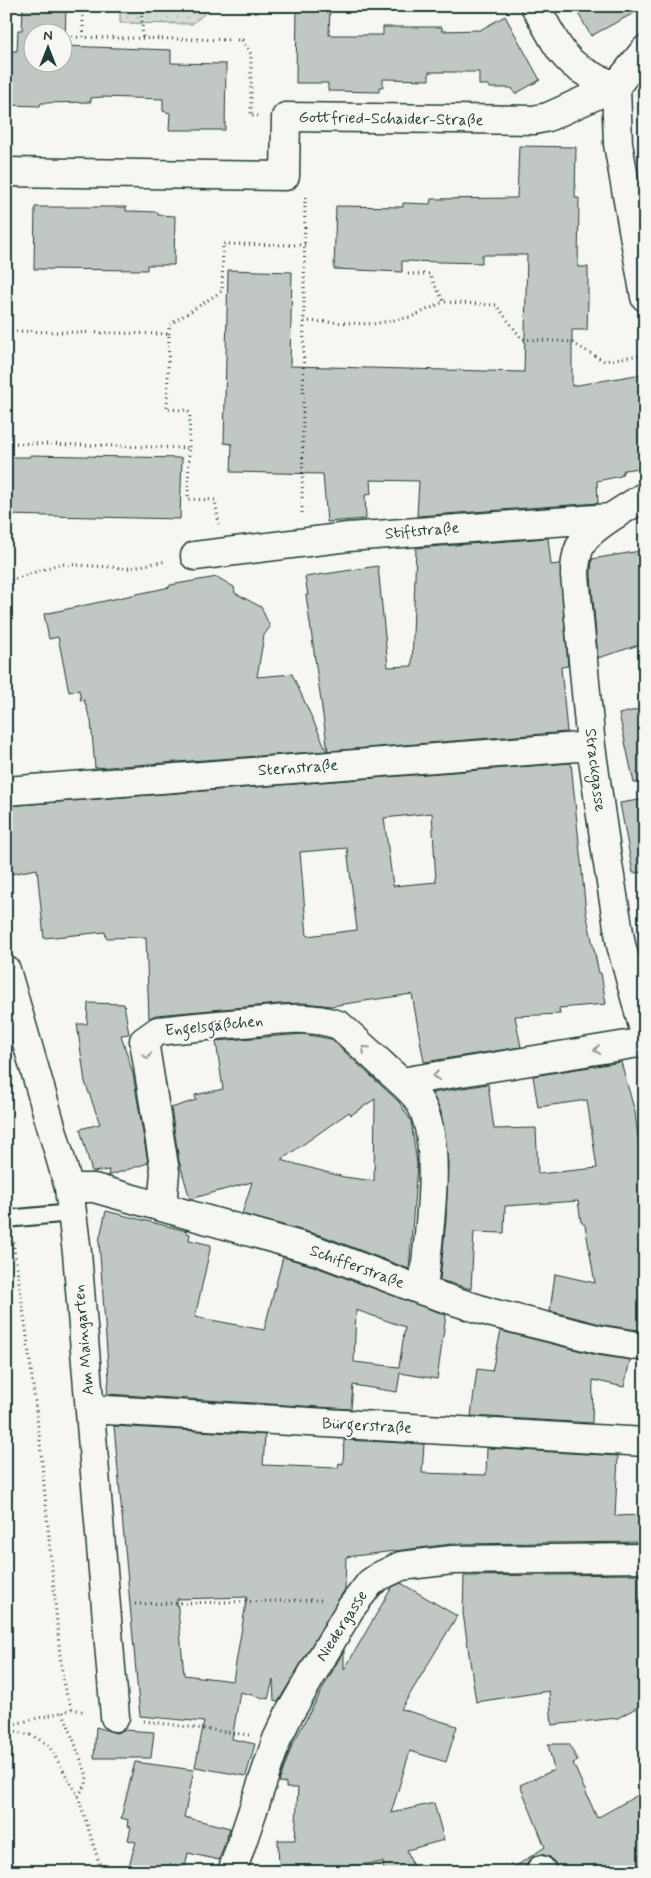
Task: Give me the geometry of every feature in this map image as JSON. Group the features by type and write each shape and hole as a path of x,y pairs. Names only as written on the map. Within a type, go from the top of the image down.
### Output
{"street":[{"path":"535,6 558,47 571,63 588,75 616,86 645,87"},
{"path":"645,50 616,86 618,144 645,297"},
{"name":"Gottfried-Schaider-Straße","path":"285,176 286,117 534,120 548,117 616,86"},
{"path":"6,172 285,176"},
{"name":"Stiftstraße","path":"194,556 301,542 454,528 610,518 645,496"},
{"name":"Strackgasse","path":"610,518 583,539 575,562 591,746 621,945 645,1034"},
{"name":"Sternstraße","path":"6,791 591,746"},
{"name":"Am Maingarten","path":"6,970 70,1201 116,1717"},
{"name":"Engelsgäßchen","path":"162,1206 165,1172 144,1041 158,1031 280,1019 308,1018 326,1020 339,1025 416,1097 426,1113 431,1133 433,1165 423,1291"},
{"path":"400,1082 645,1042"},
{"name":"Schifferstraße","path":"70,1201 94,1188 318,1251 423,1291 533,1324 600,1340 645,1347"},
{"name":"Bürgerstraße","path":"90,1409 645,1442"},
{"name":"Niedergasse","path":"232,1872 277,1739 300,1693 350,1609 370,1583 386,1572 400,1566 452,1560 645,1558"}],"lane":[{"path":"8,1219 70,1201"}],"path":[{"path":"83,6 83,38"},
{"path":"141,6 143,38"},
{"path":"72,37 242,40 251,54 251,116 286,117"},
{"path":"285,176 306,176 301,542"},
{"path":"224,552 215,500 188,499 190,414 186,410 167,410 169,325 222,291 223,244 305,245"},
{"path":"408,274 429,274 444,302"},
{"path":"304,321 374,324 411,317 444,302 496,305 522,339 571,342 604,361 645,354"},
{"path":"6,331 169,334"},
{"path":"6,443 190,448"},
{"path":"6,582 59,564 128,568 194,556"},
{"path":"8,1219 28,1338 64,1687 72,1710"},
{"path":"107,1604 339,1600 350,1609"},
{"path":"6,1728 72,1710 277,1739"},
{"path":"62,1712 85,1765 86,1785 78,1796"},
{"path":"6,1728 34,1736 50,1746 78,1796 102,1872"}],"shaded area":[{"path":"120,6 214,6 192,24 120,23"}],"building":[{"path":"23,6 66,6 66,22 22,22"},
{"path":"297,6 330,6 329,35 383,35 383,27 442,27 442,31 480,30 505,16 540,80 515,94 512,88 489,88 489,85 479,85 479,72 429,72 429,80 383,79 383,87 379,87 379,92 328,91 328,83 296,83"},
{"path":"574,6 645,6 645,7 591,36"},
{"path":"18,30 22,30 22,72 72,72 72,46 171,50 171,63 226,64 225,130 169,130 170,113 163,111 163,99 102,97 91,98 91,102 41,103 40,106 10,105 12,51 17,51"},
{"path":"519,146 576,147 575,198 579,198 578,267 588,267 588,300 587,330 572,330 572,386 642,374 645,389 645,462 640,463 640,468 624,470 621,476 597,481 598,503 417,516 419,481 370,480 371,494 365,495 366,519 327,522 323,474 231,472 232,444 224,443 228,270 292,272 290,366 524,372 527,255 482,255 482,263 402,261 402,272 334,269 336,206 403,207 403,203 430,204 431,199 517,198"},
{"path":"35,207 126,207 126,211 158,212 158,215 175,216 174,265 147,265 147,270 34,269"},
{"path":"30,455 182,458 180,519 6,515 6,457 30,457"},
{"path":"548,538 551,565 560,564 568,666 561,667 567,732 328,751 305,577 378,566 388,667 412,666 416,548"},
{"path":"640,551 645,578 645,643 598,658 591,575 592,559"},
{"path":"217,577 234,587 235,593 261,607 270,627 264,635 257,677 292,674 327,751 95,768 91,721 84,700 81,701 79,690 69,692 58,637 49,639 44,614 170,587 170,585"},
{"path":"645,708 645,782 634,783 619,714"},
{"path":"571,763 586,912 599,973 601,973 606,1004 559,1008 560,1014 515,1016 521,1047 424,1062 412,994 331,1006 305,1003 278,1004 156,1015 149,1018 146,937 106,938 105,932 44,938 37,869 6,875 6,806","holes":["432,813 436,882 393,886 384,818","347,848 357,930 307,936 300,852"]},
{"path":"645,799 645,872 633,873 620,803"},
{"path":"88,1003 124,1004 129,1034 121,1035 133,1074 148,1163 108,1176 109,1170 92,1172 80,1129 100,1124 85,1082 77,1024 87,1024"},
{"path":"303,1034 331,1039 399,1102 411,1121 417,1164 409,1269 323,1236 242,1214 252,1182 190,1199 179,1161 171,1108 196,1100 195,1095 223,1089 216,1041","holes":["375,1099 374,1181 344,1177 281,1160 349,1112 351,1115"]},
{"path":"621,1062 635,1112 638,1137 642,1137 645,1159 645,1331 604,1325 550,1311 555,1274 595,1283 585,1225 581,1222 578,1201 505,1206 504,1233 474,1232 471,1289 440,1280 446,1220 448,1163 441,1112 432,1093 488,1084 494,1129 536,1128 538,1174 597,1168 587,1100 538,1107 533,1076"},
{"path":"106,1211 187,1231 190,1234 189,1240 211,1245 195,1317 264,1330 283,1257 313,1266 446,1315 437,1379 400,1373 397,1392 353,1385 351,1409 107,1394 109,1379 99,1241","holes":["356,1310 405,1327 399,1367 354,1362"]},
{"path":"501,1331 597,1355 630,1360 624,1387 593,1380 592,1423 471,1416 477,1369 492,1371"},
{"path":"114,1426 265,1435 263,1465 338,1468 339,1463 343,1464 344,1440 424,1444 422,1473 486,1475 487,1448 618,1456 615,1516 645,1515 645,1542 452,1544 346,1557 345,1589 278,1702 274,1701 273,1680 268,1699 240,1692 232,1739 255,1744 246,1776 195,1767 204,1722 140,1716","holes":["247,1597 233,1681 184,1675 177,1599"]},
{"path":"639,1574 640,1636 645,1635 645,1703 618,1718 552,1725 549,1691 476,1702 463,1613 464,1576"},
{"path":"401,1583 457,1616 401,1709 457,1726 446,1762 410,1751 391,1813 434,1803 444,1840 407,1850 415,1872 384,1872 383,1862 335,1868 336,1872 279,1872 278,1840 295,1840 298,1788 286,1788 286,1783 279,1782 292,1745 344,1650 344,1670 392,1587"},
{"path":"96,1727 116,1733 124,1730 154,1732 151,1758 94,1758"},
{"path":"548,1744 569,1744 578,1761 573,1763 597,1818 645,1791 645,1872 557,1872 555,1863 550,1857 541,1854 534,1856 528,1861 526,1872 507,1872 545,1847 520,1785 554,1770"},
{"path":"135,1762 194,1770 184,1817 230,1828 219,1860 188,1853 184,1872 127,1872 136,1842 128,1840 131,1827 127,1826 128,1820 121,1818"}]}
